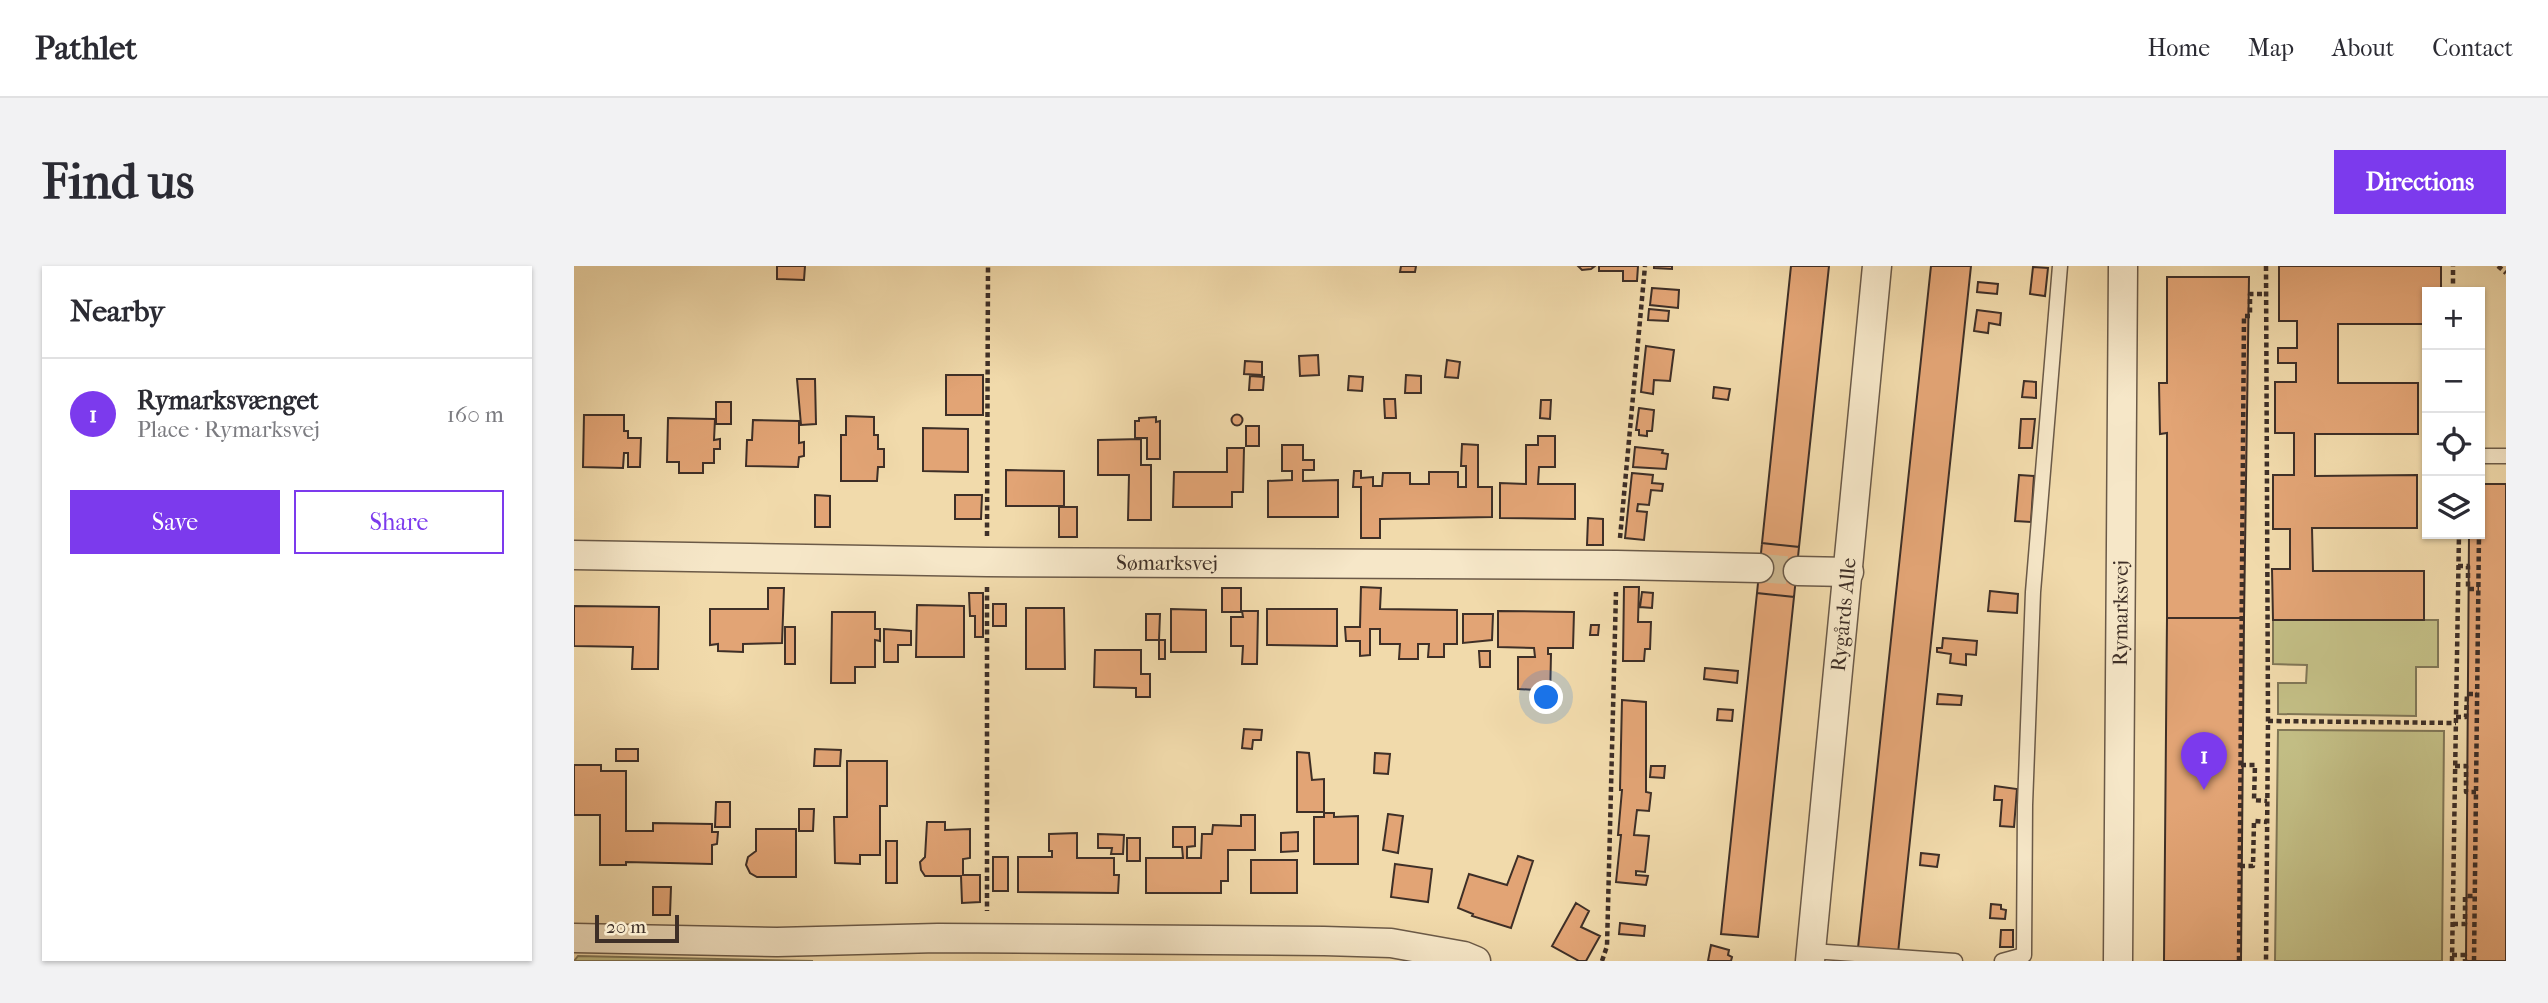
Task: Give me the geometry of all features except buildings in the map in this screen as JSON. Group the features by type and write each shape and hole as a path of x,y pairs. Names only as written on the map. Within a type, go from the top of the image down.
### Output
{"street":[{"name":"Rygårds Alle","path":"1811,956 1877,266"},
{"name":"Rymarksvej","path":"2118,961 2123,266"},
{"name":"Sømarksvej","path":"574,555 987,562 1759,568"},
{"path":"1798,570 1849,572"},
{"path":"574,938 987,950 1324,951 1391,943 1464,956 1476,961"}],"lane":[{"path":"2002,961 2024,955 2025,805 2033,592 2060,266"},
{"path":"2485,456 2506,456"},
{"path":"1811,956 1955,961"}],"path":[{"path":"987,950 988,266"},
{"path":"1602,961 1607,946 1617,565 1645,266"},
{"path":"2266,266 2266,961"},
{"path":"2453,266 2453,287"},
{"path":"2498,266 2506,273"},
{"path":"2239,961 2244,316 2250,316 2250,294 2266,294"},
{"path":"2459,539 2452,958 2465,955 2465,961"},
{"path":"2474,961 2479,539"},
{"path":"2458,566 2468,566 2468,589 2479,589"},
{"path":"2456,717 2466,717 2467,694 2477,694"},
{"path":"2268,721 2456,723"},
{"path":"2241,765 2255,765 2254,800 2267,801"},
{"path":"2455,766 2466,766 2466,792 2476,792"},
{"path":"2240,866 2253,866 2254,821 2267,822"},
{"path":"2453,924 2465,924 2465,896 2474,896"}],"shaded area":[{"path":"2273,620 2438,620 2438,667 2416,667 2416,716 2278,714 2278,683 2306,683 2307,665 2273,664"},
{"path":"2278,730 2444,731 2442,961 2275,961"},
{"path":"578,956 813,961 574,961"}],"tunnel":[{"path":"1759,568 1798,571"}],"place":[{"name":"Rymarksvænget","path":"2204,790"}]}
